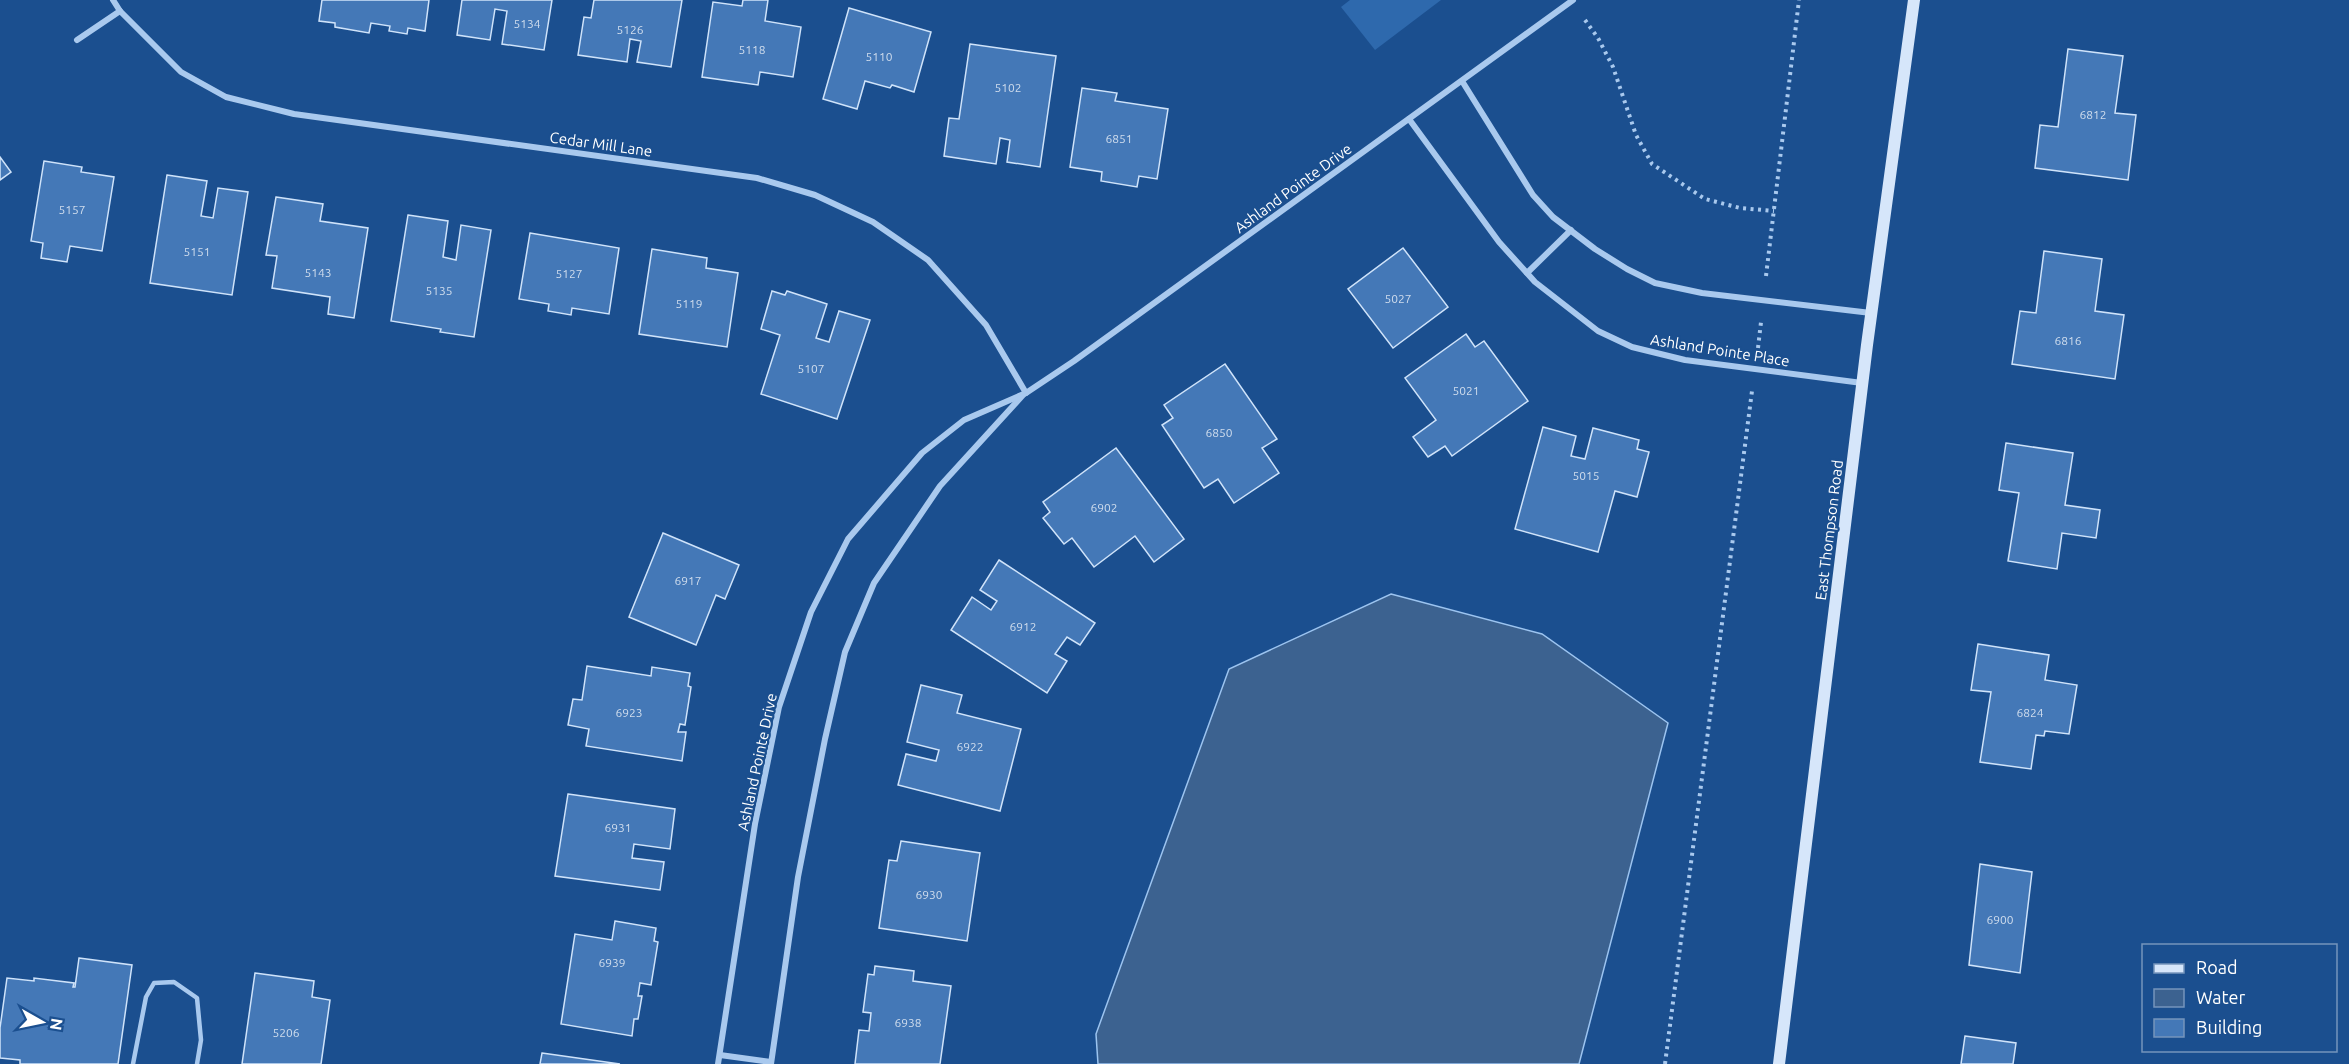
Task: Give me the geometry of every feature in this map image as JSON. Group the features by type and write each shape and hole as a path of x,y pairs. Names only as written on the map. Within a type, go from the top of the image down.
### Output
{"main road":[{"name":"East Thompson Road","path":"1779,1064 1862,383 1914,0"}],"street":[{"name":"Cedar Mill Lane","path":"113,0 120,11 181,72 226,97 294,114 758,178 816,195 873,222 928,260 986,325 1026,393"},
{"name":"Ashland Pointe Drive","path":"718,1064 755,824 779,707 811,612 848,539 922,453 964,420 1026,393 1074,361 1573,1"},
{"path":"77,40 120,11"},
{"path":"1462,81 1533,195 1554,217 1594,249 1654,283 1702,293 1871,313"},
{"name":"Ashland Pointe Place","path":"1409,119 1499,242 1527,273 1598,331 1632,347 1685,360 1862,383"},
{"path":"1527,273 1571,230"},
{"name":"Ashland Pointe Drive","path":"720,1055 771,1063 798,878 825,739 845,652 874,583 940,486 1026,393"}],"lane":[{"path":"133,1064 146,997 154,983 174,982 197,998 201,1040 197,1064"}],"path":[{"path":"1665,1064 1755,369 1799,0"},
{"path":"1573,1 1598,38 1613,67 1636,135 1652,164 1705,199 1740,208 1774,212"}],"shaded area":[{"path":"1350,0 1441,0 1375,50 1341,7"}],"water":[{"path":"1391,594 1542,634 1668,723 1579,1064 1098,1064 1096,1034 1229,669"}],"building":[{"path":"322,0 429,0 425,31 408,28 407,34 389,31 390,26 371,23 369,33 335,27 335,23 319,21"},
{"path":"462,0 552,0 544,50 502,44 507,11 495,9 490,40 457,35"},
{"path":"594,0 682,0 671,67 637,62 641,41 630,39 627,62 578,55 584,17 591,18"},
{"path":"743,0 768,0 765,21 801,27 793,77 760,72 758,85 702,77 713,2 742,6"},
{"path":"849,8 931,32 914,92 892,85 890,88 865,81 857,109 823,99"},
{"path":"970,44 1056,56 1040,167 1007,162 1010,140 1000,138 996,164 944,156 949,118 959,119"},
{"path":"2068,49 2123,56 2115,113 2136,115 2128,180 2035,168 2040,125 2058,127"},
{"path":"1082,88 1117,93 1115,101 1168,109 1157,179 1139,176 1137,187 1101,181 1102,172 1070,167"},
{"path":"0,157 11,172 0,180"},
{"path":"44,161 82,167 81,172 114,177 102,251 70,246 67,262 41,258 43,243 31,241"},
{"path":"167,175 207,181 201,216 213,218 218,188 248,192 232,295 150,283"},
{"path":"276,197 323,204 320,221 368,228 354,318 328,314 330,297 272,288 277,256 266,255"},
{"path":"408,215 448,221 443,257 456,260 461,225 491,230 474,337 391,321"},
{"path":"530,233 619,248 609,314 572,308 571,315 548,311 549,304 519,299"},
{"path":"1403,248 1448,307 1393,348 1348,289"},
{"path":"652,249 707,258 706,268 738,273 727,347 639,334"},
{"path":"2044,251 2102,259 2095,311 2124,315 2115,379 2012,364 2020,311 2036,313"},
{"path":"772,291 785,295 787,291 827,304 816,338 829,342 839,311 870,320 837,419 761,394 780,335 761,329"},
{"path":"1466,334 1475,347 1484,341 1528,401 1452,456 1445,446 1428,457 1413,437 1436,420 1405,378"},
{"path":"1225,364 1277,439 1262,448 1279,473 1234,503 1218,479 1204,488 1162,425 1173,418 1164,405"},
{"path":"1543,427 1576,436 1571,456 1585,459 1593,428 1639,440 1637,449 1649,452 1637,497 1615,491 1598,552 1515,529"},
{"path":"2006,443 2073,453 2065,505 2100,510 2096,538 2062,533 2057,569 2008,561 2019,493 1999,490"},
{"path":"1116,448 1184,539 1154,562 1135,536 1094,567 1072,538 1064,544 1043,518 1050,512 1043,502"},
{"path":"663,533 739,565 725,599 716,595 696,645 629,617"},
{"path":"999,560 1095,623 1080,645 1067,637 1055,654 1067,661 1047,693 951,630 972,597 991,610 997,601 980,590"},
{"path":"1978,644 2049,655 2045,680 2077,685 2069,734 2045,731 2044,736 2036,735 2031,769 1980,762 1991,692 1971,690"},
{"path":"587,666 651,676 652,667 690,673 688,686 691,687 685,725 680,724 678,732 686,732 682,761 586,746 589,729 568,725 573,699 582,700"},
{"path":"921,685 962,695 957,713 1021,729 1000,811 898,785 906,754 936,761 939,750 907,742"},
{"path":"568,794 675,809 670,849 634,844 632,858 664,862 660,890 555,876"},
{"path":"901,841 980,853 967,941 879,928 889,860 897,861"},
{"path":"1980,864 2032,872 2020,973 1969,965"},
{"path":"615,921 656,928 654,941 658,942 651,985 640,983 638,996 642,996 638,1019 634,1019 632,1036 561,1024 575,934 612,940"},
{"path":"79,958 132,965 118,1064 20,1064 20,1060 0,1058 0,1028 7,978 34,981 34,978 74,983 73,987 75,987"},
{"path":"875,966 914,971 913,981 951,986 940,1064 855,1064 859,1030 869,1031 871,1013 863,1012 868,974 874,975"},
{"path":"255,973 314,981 312,997 330,1000 321,1064 242,1064"},
{"path":"1965,1036 2016,1043 2013,1064 1961,1064"},
{"path":"542,1053 620,1064 540,1064"}]}
